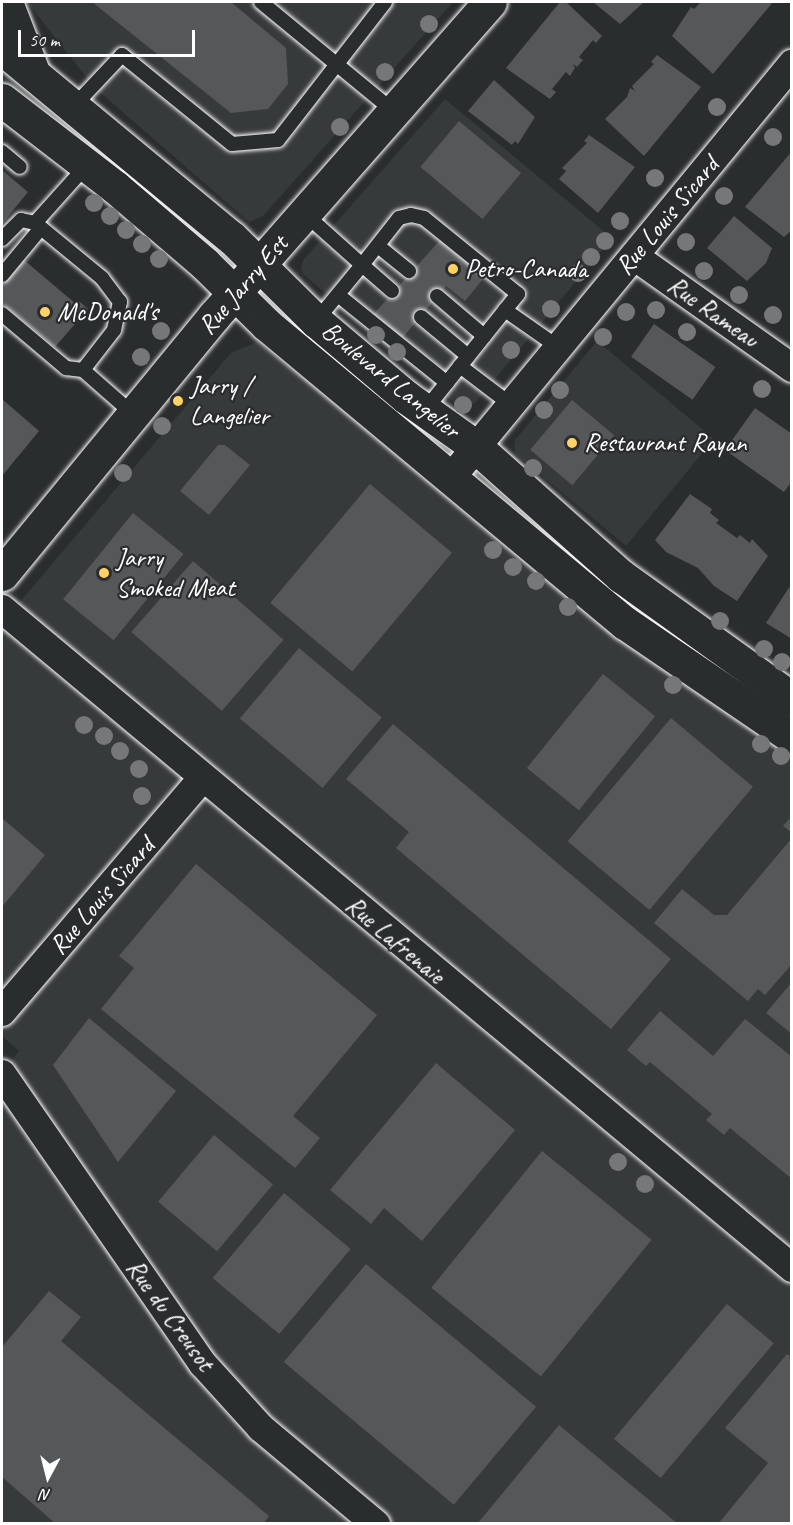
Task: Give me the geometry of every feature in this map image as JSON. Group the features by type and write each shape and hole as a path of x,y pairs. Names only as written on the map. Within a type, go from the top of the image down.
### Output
{"main road":[{"path":"6,2 33,72"},
{"name":"Rue Jarry Est","path":"2,574 235,291 490,2"},
{"name":"Boulevard Langelier","path":"2,48 74,106 259,265 316,321 425,411 476,447 621,576 792,699"},
{"name":"Boulevard Langelier","path":"5,110 87,165 235,291 267,325 625,623 792,737"}],"street":[{"name":"Rue Louis Sicard","path":"450,479 792,64"},
{"name":"Rue Rameau","path":"634,256 792,368"},
{"name":"Rue Lafrenaie","path":"2,609 201,779 792,1268"},
{"name":"Rue Louis Sicard","path":"2,1012 201,779"},
{"name":"Rue du Creusot","path":"2,1074 203,1364 261,1428 376,1524"}],"lane":[{"path":"261,2 393,111"},
{"path":"74,106 122,55 232,144 278,140 325,84 334,62 385,2"},
{"path":"2,152 20,168"},
{"path":"2,274 87,165"},
{"path":"305,214 392,291"},
{"path":"316,321 399,218 424,218 518,294 425,411"},
{"path":"2,239 21,220 38,225 102,278 120,302 114,330 82,370"},
{"path":"378,246 409,271"},
{"path":"338,295 447,383"},
{"path":"437,296 484,336"},
{"path":"505,309 558,347"},
{"path":"2,314 66,368 82,370 133,414"},
{"path":"421,316 510,404"}],"shaded area":[{"path":"27,2 453,2 263,216 249,222 95,88"},
{"path":"445,99 612,238 475,403 467,406 457,405 303,274 301,268 304,259"},
{"path":"597,341 714,439 626,546 516,454 514,448 515,440"},
{"path":"257,342 791,759 791,1523 2,1523 2,1072 19,1051 2,1036 2,623 231,353"}],"building":[{"path":"92,2 231,2 286,48 288,84 268,109 231,113"},
{"path":"560,2 566,2 602,36 596,43 593,40 579,57 583,60 577,67 573,64 575,68 570,76 566,72 552,89 556,92 550,99 506,68"},
{"path":"593,2 644,2 620,24"},
{"path":"701,2 773,2 713,74 672,36 691,7 694,9"},
{"path":"657,55 701,87 644,156 605,119 627,97 630,88 635,91 632,86 654,64 651,62"},
{"path":"494,80 535,117 518,144 515,141 512,145 468,111"},
{"path":"459,121 521,173 482,219 420,167"},
{"path":"589,135 635,167 598,213 559,179 566,171 562,168 587,143 584,141"},
{"path":"792,151 792,230 784,237 745,207"},
{"path":"2,170 28,192 2,224"},
{"path":"734,216 772,248 766,263 747,281 707,248"},
{"path":"442,238 487,274 465,301 446,286 400,341 371,317"},
{"path":"24,260 76,304 79,301 88,309 55,347 2,303 2,286"},
{"path":"654,324 715,367 692,400 631,357"},
{"path":"2,399 39,431 2,476"},
{"name":"Restaurant Rayan","path":"572,400 614,435 572,485 530,450"},
{"path":"755,408 792,434 792,481 784,492 725,450"},
{"path":"218,445 225,445 250,465 209,515 180,491"},
{"path":"370,484 452,553 352,672 270,603"},
{"path":"690,494 712,509 710,513 719,520 716,523 737,538 740,535 750,543 752,539 768,556 737,601 714,586 698,568 666,552 655,540"},
{"path":"133,513 184,554 114,640 63,599"},
{"path":"193,561 284,640 222,711 131,632"},
{"path":"792,583 792,639 766,623"},
{"path":"299,648 382,717 323,788 240,718"},
{"path":"603,674 655,716 579,810 527,768"},
{"path":"671,718 753,787 649,910 568,841"},
{"path":"393,724 671,959 611,1029 396,848 409,832 346,779"},
{"path":"792,816 792,833 783,826"},
{"path":"2,818 45,855 2,907"},
{"path":"792,838 792,964 765,995 758,989 748,1001 654,923 682,889 714,915 727,915"},
{"path":"196,864 377,1015 293,1116 320,1138 295,1168 101,1009 134,968 119,956"},
{"path":"792,982 792,1034 766,1013"},
{"path":"660,1011 713,1056 745,1019 792,1057 792,1179 730,1128 724,1135 706,1120 712,1114 650,1062 646,1066 627,1050"},
{"path":"89,1018 176,1091 118,1162 53,1065"},
{"path":"436,1063 515,1130 422,1241 384,1208 371,1224 330,1190"},
{"path":"214,1135 273,1184 217,1251 158,1202"},
{"path":"542,1151 652,1240 541,1377 431,1288"},
{"path":"284,1193 351,1249 279,1334 213,1278"},
{"path":"366,1264 536,1407 454,1505 284,1362"},
{"path":"49,1291 81,1317 61,1341 269,1516 263,1524 56,1524 2,1477 2,1347"},
{"path":"727,1304 774,1343 661,1478 614,1439"},
{"path":"787,1354 792,1357 792,1524 718,1524 768,1463 725,1428"},
{"path":"559,1425 678,1524 477,1524"}],"place":[{"name":"Petro-Canada","path":"453,269"},
{"name":"McDonald's","path":"45,312"},
{"name":"Jarry / Langelier","path":"178,401"},
{"name":"Restaurant Rayan","path":"572,443"},
{"name":"Jarry Smoked Meat","path":"104,573"}]}
